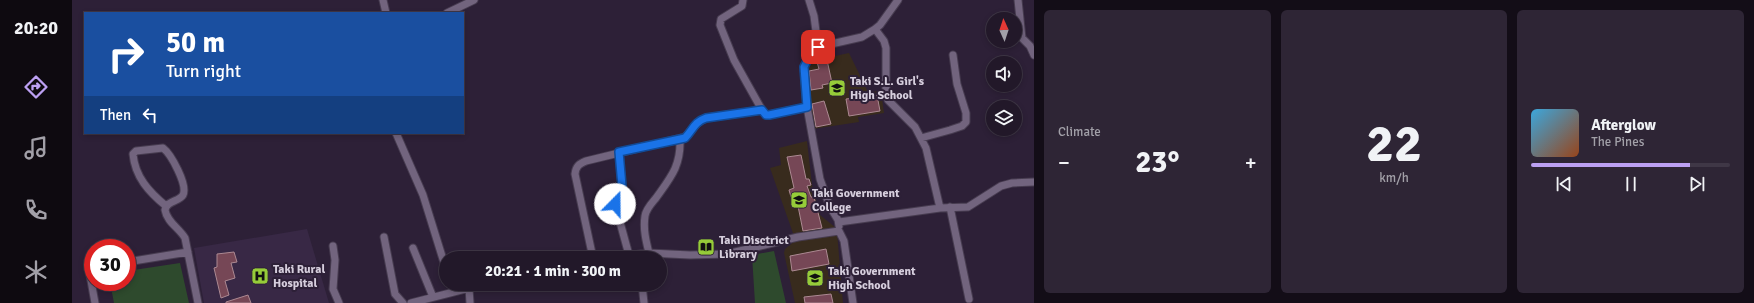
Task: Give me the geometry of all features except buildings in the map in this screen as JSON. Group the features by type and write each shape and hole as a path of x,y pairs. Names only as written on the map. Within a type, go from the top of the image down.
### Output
{"street":[{"path":"383,0 386,12"},
{"path":"448,12 474,0"},
{"path":"743,0 742,6 721,19 720,25 734,60 762,110 766,115 769,115 807,107"},
{"path":"809,0 814,16 818,47"},
{"path":"853,303 844,241 839,231 839,222 830,207 820,179 807,107 804,67 818,47 862,37 875,29 880,25 898,0"},
{"path":"1018,0 1022,38 1023,41 1030,46 1034,55"},
{"path":"875,29 884,42 886,48 886,89 888,100 909,120 921,138 928,155 940,208"},
{"path":"921,138 962,126 966,122 966,113 957,84 952,55"},
{"path":"592,251 575,174 578,164 619,152 685,138 698,121 706,118 762,110"},
{"path":"396,134 423,195 441,251"},
{"path":"647,251 644,228 645,215 648,207 671,176 679,161 680,139"},
{"path":"162,148 166,151 179,171 184,194 166,206 151,195 141,180 134,159 134,154 136,152 162,148"},
{"path":"619,152 622,186 616,195 615,204 628,251"},
{"path":"839,222 940,208 968,207 1005,185 1034,182"},
{"path":"166,206 166,216 185,238 198,303"},
{"path":"950,207 969,299"},
{"path":"667,256 727,254 798,237 839,231"},
{"path":"384,237 395,294 403,303"},
{"path":"333,246 335,260 333,288 339,303"},
{"path":"414,248 433,297"},
{"path":"136,261 188,252"},
{"path":"93,291 95,303"},
{"path":"411,303 456,291"},
{"path":"469,291 470,303"},
{"path":"643,291 644,303"}],"shaded area":[{"name":"Taki S.L. Girl's High School","path":"849,53 868,92 881,91 884,113 858,117 859,122 813,129 806,70 816,60"},
{"name":"Taki Government College","path":"807,141 812,185 820,215 836,228 794,236 770,168 781,165 779,148"},
{"name":"Taki Rural Hospital","path":"307,229 329,303 204,303 194,248"},
{"name":"Taki Government High School","path":"837,232 843,303 795,303 784,253 785,249 796,240"}],"green space":[{"path":"774,251 786,303 755,303 752,255"},
{"path":"180,263 189,303 114,303 112,291 136,291 136,270"}],"place":[{"name":"Taki S.L. Girl's High School","path":"837,88"},
{"name":"Taki Government College","path":"799,200"},
{"name":"Taki Disctrict Library","path":"706,247"},
{"name":"Taki Rural Hospital","path":"260,276"},
{"name":"Taki Government High School","path":"815,278"}],"route":[{"path":"615,204 616,195 622,186 619,152 685,138 698,121 706,118 730,116 762,110 766,115 769,115 807,107 804,67 805,63 818,47"}]}
